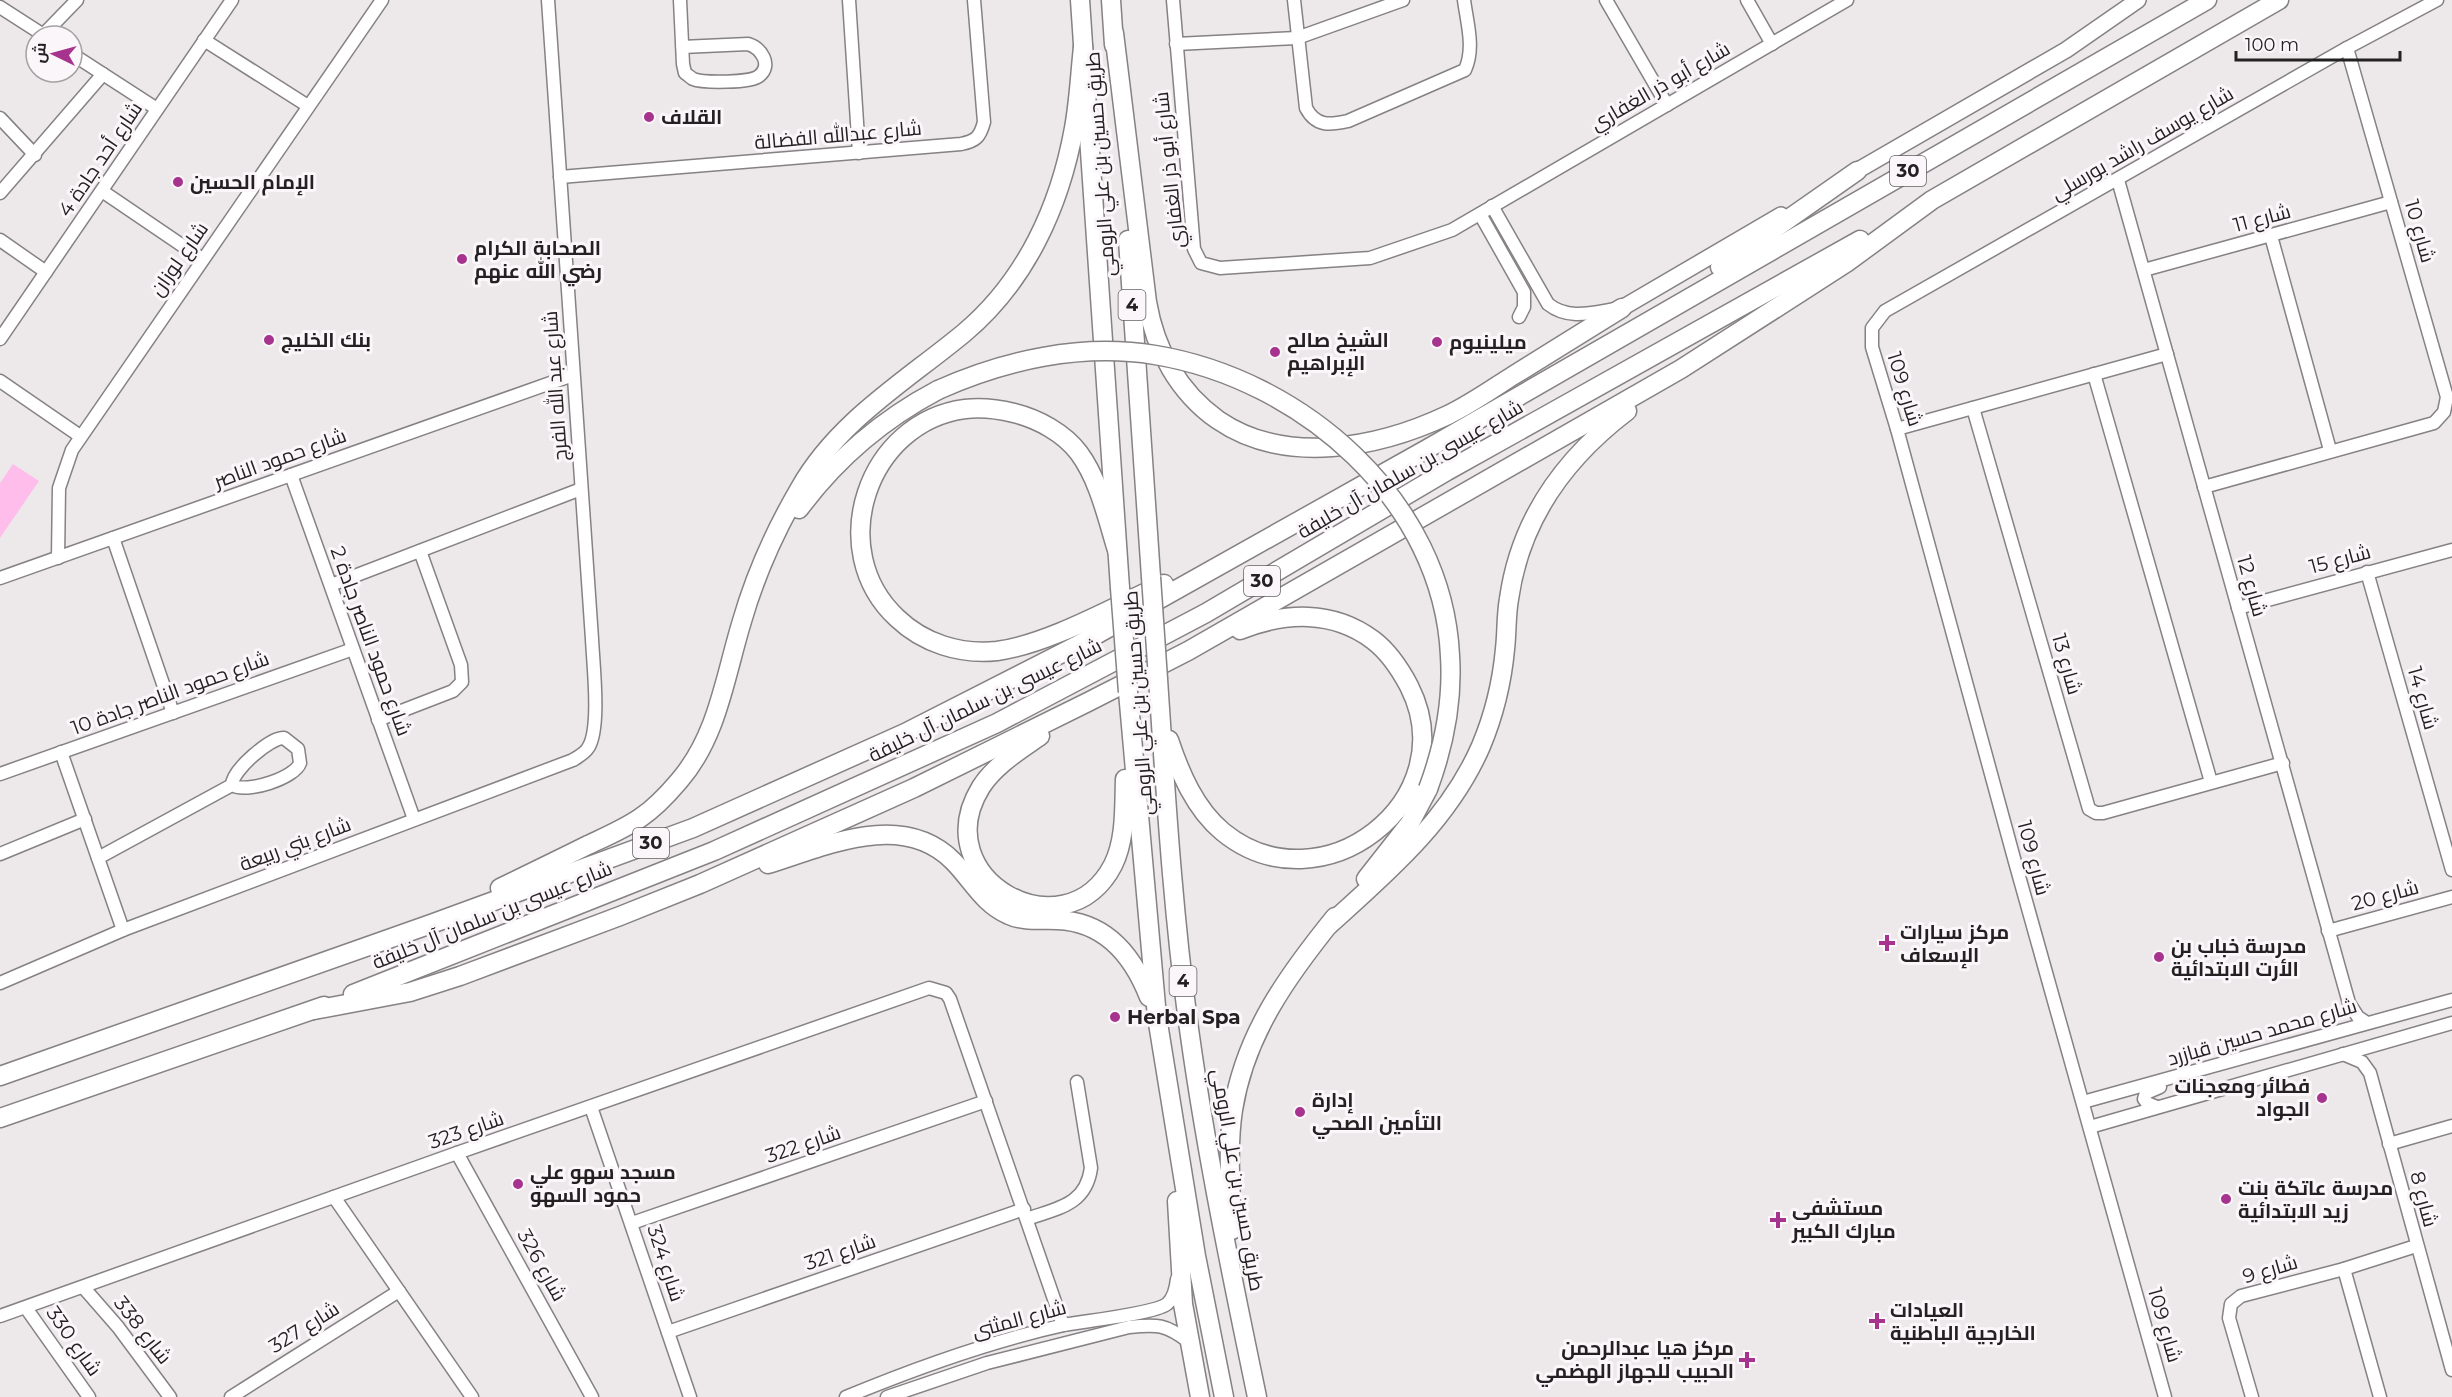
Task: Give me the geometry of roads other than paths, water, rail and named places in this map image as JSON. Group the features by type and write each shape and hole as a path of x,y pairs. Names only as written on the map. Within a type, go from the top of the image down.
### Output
{"highway":[{"name":"طريق حسين بن علي الرومي","path":"1080,0 1117,549 1157,1017 1175,1133 1224,1397"},
{"name":"طريق حسين بن علي الرومي","path":"1111,0 1176,918 1188,1023 1207,1152 1257,1397"},
{"name":"30","path":"1610,342 2207,0"},
{"path":"2272,4 2290,0"},
{"name":"30","path":"1932,200 2272,4"},
{"path":"1113,33 1147,302 1154,332 1171,370 1189,394 1210,414 1237,431 1268,443 1306,448 1352,444 1416,428 1463,407 1622,308"},
{"path":"431,924 630,825 665,796 699,754 711,726 742,619 766,558 803,483 838,438 881,397 966,331 996,301 1020,270 1053,208 1064,171 1074,127 1083,47"},
{"path":"1610,342 1857,171"},
{"path":"314,1010 410,992 460,976 700,884 914,788 1088,702 1188,651 1681,369 1846,263 1932,200"},
{"name":"شارع عيسى بن سلمان آل خليفة","path":"0,1118 314,1010 714,851 998,723 1206,613 1448,471 1932,200"},
{"name":"شارع عيسى بن سلمان آل خليفة","path":"0,1076 431,924 693,828 905,733 1076,646 1610,342"},
{"path":"766,558 808,496 836,465 888,421 938,390 981,372 1041,357 1083,352 1143,354 1182,360 1237,378 1280,400 1324,429 1372,474 1392,498 1417,539 1439,597 1450,648 1449,699 1444,737 1428,789 1410,823 1297,964 1274,999 1254,1037 1241,1072 1233,1111 1230,1163 1233,1279"},
{"path":"1329,925 1380,879 1421,837 1450,802 1472,765 1487,729 1500,681 1508,602 1518,557 1532,521 1550,488 1597,434 1681,369"},
{"path":"1117,549 1086,464 1071,443 1055,431 1031,419 988,409 965,409 951,412 927,421 905,436 886,456 871,481 865,497 859,529 866,571 887,609 909,628 935,643 950,648 979,651 1011,648 1041,639 1270,536"},
{"path":"1160,711 1174,756 1193,798 1222,831 1242,845 1263,854 1286,859 1311,858 1349,848 1368,838 1391,818 1410,789 1420,755 1419,711 1399,668 1384,649 1356,628 1328,619 1288,617 1259,623 1188,651"},
{"path":"1088,702 1033,740 996,770 981,788 974,804 969,836 974,860 991,883 1017,901 1041,906 1070,902 1096,886 1112,866 1119,849 1122,829 1130,717"},
{"path":"700,884 863,836 888,834 912,838 944,854 986,900 1010,915 1031,920 1067,921 1096,929 1116,943 1131,960 1139,974 1157,1017"},
{"path":"1175,1133 1179,1266 1189,1342 1200,1397"}],"main road":[{"path":"1622,308 2066,50 2138,0"}],"street":[{"path":"54,24 77,0"},
{"name":"شارع أحد جادة 4","path":"0,339 231,0"},
{"name":"شارع لوزان","path":"58,558 59,489 64,469 80,436 382,0"},
{"name":"شارع عبد الله الفرج","path":"548,0 592,639 595,711 593,734"},
{"path":"680,0 682,47 685,73 693,79 710,82 753,79 760,76 764,68 765,59 762,52 757,47 748,44 682,47"},
{"path":"849,0 859,153"},
{"name":"شارع عبدالله الفضالة","path":"560,177 859,153 975,141 980,135 984,122 974,0"},
{"name":"شارع أبو ذر الغفاري","path":"1173,0 1194,249 1201,263 1220,268 1370,258 1452,230 1847,0"},
{"path":"1294,0 1306,108 1311,117 1320,123 1332,124 1348,121 1465,70 1470,60 1471,49 1464,0"},
{"path":"1176,44 1297,38 1403,0"},
{"path":"1606,0 1667,105"},
{"path":"1747,0 1772,44"},
{"name":"شارع يوسف راشد بورسلي","path":"1872,328 1885,311 2347,48 2437,0"},
{"path":"0,7 27,24"},
{"path":"204,40 308,106"},
{"name":"شارع 10","path":"2204,487 2330,450 2434,423 2444,412 2447,397 2347,48"},
{"path":"84,62 157,109"},
{"path":"0,193 103,74"},
{"path":"0,118 35,155"},
{"name":"شارع 12","path":"2118,180 2349,1003 2358,1017 2367,1023"},
{"path":"102,191 202,259"},
{"name":"شارع 11","path":"2144,270 2391,202"},
{"path":"1492,206 1535,285 1548,304 1557,311 1581,315 1622,308"},
{"path":"1480,214 1524,292 1526,302 1521,314 1531,300 1535,285"},
{"path":"2271,236 2330,450"},
{"path":"0,240 46,272"},
{"name":"شارع 109","path":"1872,328 1872,347 1897,429 2015,862 2165,1397"},
{"path":"1897,429 2167,354"},
{"path":"2094,374 2211,782"},
{"name":"شارع حمود الناصر","path":"0,578 573,375"},
{"path":"0,381 80,436"},
{"name":"شارع 13","path":"1974,408 2089,808 2096,813 2103,813 2283,763"},
{"name":"شارع حمود الناصر جادة 2","path":"291,475 414,819"},
{"path":"331,585 581,489"},
{"path":"113,538 172,713"},
{"name":"شارع 15","path":"2238,608 2452,550"},
{"path":"378,720 453,691 462,682 461,664 420,551"},
{"name":"شارع 14","path":"2367,572 2452,870"},
{"name":"شارع حمود الناصر جادة 10","path":"0,774 353,649"},
{"name":"شارع بني ربيعة","path":"0,982 123,930 573,760 588,748 593,734"},
{"path":"284,738 298,749 300,763 295,771 253,788 235,788 232,785 233,777 239,768 273,739 284,738"},
{"path":"61,752 123,930"},
{"path":"98,858 232,785"},
{"path":"0,854 85,819"},
{"name":"شارع 20","path":"2328,931 2452,897"},
{"name":"شارع 323","path":"0,1316 929,988 946,993 950,999 986,1101"},
{"name":"شارع محمد حسين قبازرد","path":"2083,1102 2452,1000"},
{"path":"2338,1032 2349,1003"},
{"path":"2090,1127 2452,1023"},
{"path":"2370,1073 2374,1054 2380,1043"},
{"path":"2343,1054 2362,1062 2370,1073"},
{"path":"2157,1107 2147,1103 2144,1099 2150,1090 2215,1072 2251,1056"},
{"name":"شارع 8","path":"2370,1073 2452,1370"},
{"name":"شارع 321","path":"668,1332 1026,1214 1066,1205 1080,1196 1089,1181 1091,1168 1077,1082"},
{"path":"986,1101 1063,1325"},
{"name":"شارع 322","path":"632,1223 986,1101"},
{"name":"شارع 324","path":"591,1107 690,1397"},
{"path":"2389,1144 2452,1126"},
{"name":"شارع 326","path":"457,1153 592,1397"},
{"path":"334,1197 472,1397"},
{"name":"شارع 9","path":"2252,1397 2229,1318 2231,1304 2241,1296 2344,1269 2416,1246"},
{"name":"شارع المثنى","path":"846,1397 945,1359 1063,1325 1150,1310 1167,1304 1175,1292 1179,1266"},
{"path":"2344,1269 2380,1397"},
{"name":"شارع 338","path":"84,1288 118,1327 170,1397"},
{"name":"شارع 327","path":"231,1397 399,1291"},
{"name":"شارع 330","path":"26,1308 86,1396"},
{"name":"شارع المثنى","path":"887,1397 987,1363 1150,1324 1165,1326 1189,1342"}],"place":[{"name":"القلاف","path":"649,117"},
{"name":"الإمام الحسين","path":"178,182"},
{"name":"الصحابة الكرام رضي الله عنهم","path":"462,259"},
{"name":"بنك الخليج","path":"269,340"},
{"name":"ميلينيوم","path":"1437,342"},
{"name":"الشيخ صالح الإبراهيم","path":"1275,352"},
{"name":"مركز سيارات الإسعاف","path":"1887,943"},
{"name":"مدرسة خباب بن الأرت الابتدائية","path":"2159,957"},
{"name":"Herbal Spa","path":"1115,1017"},
{"name":"فطائر ومعجنات الجواد","path":"2322,1098"},
{"name":"إدارة التأمين الصحي","path":"1300,1112"},
{"name":"مسجد سهو علي حمود السهو","path":"518,1184"},
{"name":"مدرسة عاتكة بنت زيد الابتدائية","path":"2226,1199"},
{"name":"مستشفى مبارك الكبير","path":"1778,1220"},
{"name":"العيادات الخارجية الباطنية","path":"1877,1321"},
{"name":"مركز هيا عبدالرحمن الحبيب للجهاز الهضمي","path":"1747,1360"}]}
